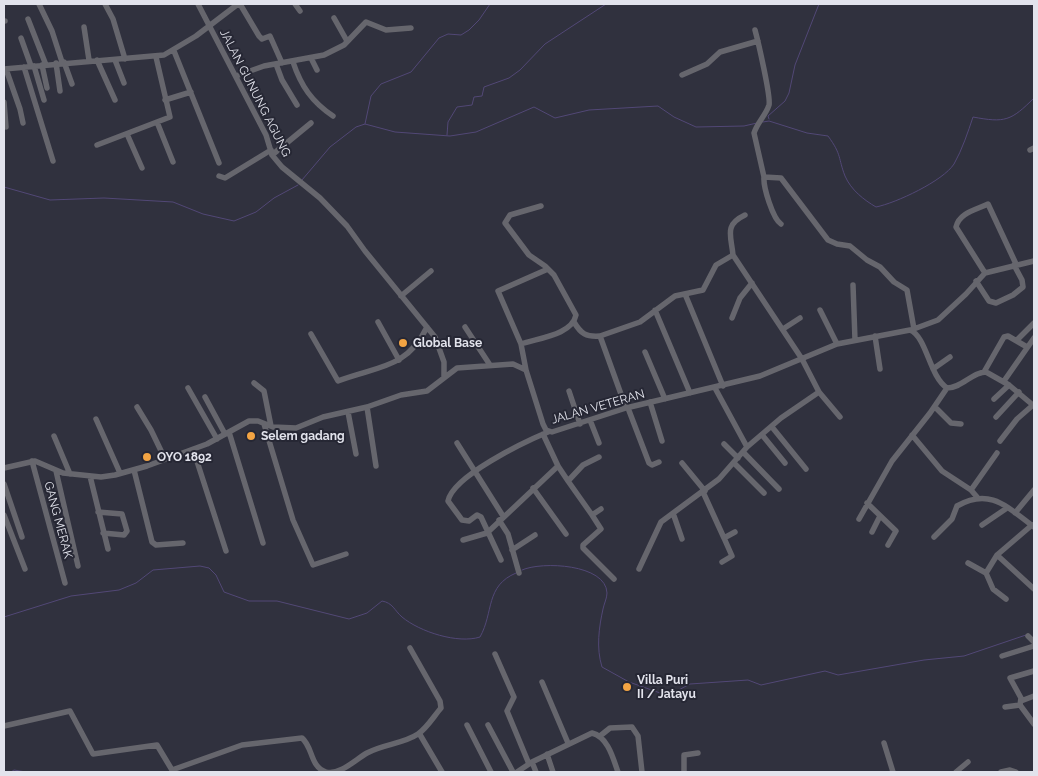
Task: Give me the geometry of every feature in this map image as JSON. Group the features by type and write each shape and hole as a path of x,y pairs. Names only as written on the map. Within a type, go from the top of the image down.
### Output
{"street":[{"path":"39,4 52,31 53,64 60,91"},
{"path":"105,4 115,25 125,59"},
{"name":"JALAN GUNUNG AGUNG","path":"198,4 266,135 272,153 296,180 347,226 427,327 439,345 444,362"},
{"path":"23,123 5,68 89,60 156,57 174,50 239,4 262,39 270,36 282,80 297,105"},
{"path":"295,4 300,11"},
{"path":"334,18 346,41"},
{"path":"28,19 53,64 72,84"},
{"path":"236,76 264,66 311,58 344,45 366,22 386,30 411,28"},
{"path":"84,27 89,60"},
{"path":"755,30 770,99 763,118 754,133 764,177 763,184 773,221 781,224"},
{"path":"21,38 53,161"},
{"path":"682,74 706,64 720,52 758,41"},
{"path":"174,50 219,163"},
{"path":"97,145 170,117 156,57"},
{"path":"311,58 317,70"},
{"path":"97,60 115,100"},
{"path":"115,60 124,83"},
{"path":"292,62 300,82 312,99 318,106 333,116"},
{"path":"50,71 53,64"},
{"path":"47,88 53,64"},
{"path":"30,67 44,100"},
{"path":"165,100 191,92"},
{"path":"4,102 6,127"},
{"path":"157,122 174,162"},
{"path":"220,176 225,178 272,153 311,123"},
{"path":"127,134 142,168"},
{"path":"764,177 781,178 828,240 850,246 867,260 880,267 894,282 907,290 912,330 918,337 932,369 947,388"},
{"path":"985,273 956,227 958,219 988,204 1015,264 1022,280 1022,287 1014,296 996,303 989,301 976,281 985,273 1015,264 1034,261"},
{"path":"521,344 566,329 574,322 576,315 548,269 529,255 505,223 510,215 541,206"},
{"path":"745,215 734,221 730,229 733,255 802,359 819,392 840,417"},
{"path":"574,322 579,332 584,335 600,336 640,322 666,301 706,288 716,265 733,255"},
{"name":"JALAN VETERAN","path":"548,269 498,291 521,344 526,370 546,433 650,402 760,376 837,344 912,330 938,320 966,294 976,281"},
{"path":"401,296 431,270"},
{"path":"732,318 740,298 752,283"},
{"path":"853,285 855,340"},
{"path":"685,294 723,386"},
{"path":"655,310 690,393"},
{"path":"820,310 837,344"},
{"path":"783,329 800,318"},
{"path":"378,322 399,360"},
{"path":"1016,340 1034,323"},
{"path":"311,334 338,381 399,360 419,343 427,327"},
{"path":"466,327 490,365"},
{"path":"600,336 640,444 650,465 659,462"},
{"path":"875,336 880,368"},
{"path":"859,519 892,461 935,407 947,388 959,385 984,372 1004,337 1008,336 1027,347"},
{"path":"994,399 1034,338"},
{"path":"645,352 664,399"},
{"path":"932,369 950,357"},
{"path":"444,377 444,362 457,368"},
{"path":"4,468 39,461 56,471 70,474 101,477 120,474 193,449 217,439 249,421 296,428 323,417 367,407 401,395 427,391 457,368 516,364 526,370"},
{"path":"984,372 1006,383 1034,406 1015,421 1000,441"},
{"path":"254,383 264,391 268,425 293,520 311,566 346,554"},
{"path":"188,388 217,439"},
{"path":"715,388 745,450 780,489"},
{"path":"569,391 580,424"},
{"path":"639,569 658,525 688,500 704,492 745,450 819,392"},
{"path":"996,417 1019,392"},
{"path":"205,397 227,433 263,542"},
{"path":"650,402 662,441"},
{"path":"137,407 152,430 165,460"},
{"path":"367,407 376,466"},
{"path":"935,407 952,423 961,424"},
{"path":"348,412 356,454"},
{"path":"96,419 120,474"},
{"path":"590,420 599,443"},
{"path":"772,427 806,469"},
{"path":"501,560 481,517 477,515 469,521 462,520 448,501 460,482 515,446 546,433 558,466 601,529 583,545 583,548 614,579"},
{"path":"912,435 942,471 971,490 977,497"},
{"path":"54,436 70,474"},
{"path":"763,436 785,463"},
{"path":"457,443 476,472 501,518 508,534 519,573"},
{"path":"724,444 764,494"},
{"path":"193,449 226,551"},
{"path":"971,490 997,453"},
{"path":"568,481 584,465 599,457"},
{"name":"GANG MERAK","path":"32,461 65,583"},
{"path":"682,463 704,492 732,556 722,562"},
{"path":"463,540 487,533 558,466"},
{"path":"134,470 152,542 156,545 183,543"},
{"path":"56,471 78,566"},
{"path":"90,476 108,549"},
{"path":"4,484 22,537"},
{"path":"534,488 566,534"},
{"path":"1015,513 1034,490"},
{"path":"934,536 952,519 956,506 977,497 992,499 1033,526 997,555 986,572"},
{"path":"867,503 896,531 888,545"},
{"path":"982,525 1007,508"},
{"path":"592,514 601,509"},
{"path":"98,512 122,514 127,530 124,535 103,533"},
{"path":"673,513 682,539"},
{"path":"4,516 25,569"},
{"path":"872,532 880,516"},
{"path":"724,538 735,532"},
{"path":"512,550 534,535"},
{"path":"997,555 1034,589"},
{"path":"968,564 986,572 993,589 1006,599"},
{"path":"1028,636 1034,642"},
{"path":"1002,656 1034,646"},
{"path":"4,726 70,711 93,754 156,745 172,770 242,746 299,738 305,741 317,766 326,772 331,772 340,769 369,752 419,733 441,705 410,648"},
{"path":"494,654 514,698 506,711 536,772"},
{"path":"1034,671 1010,678 1020,703 1034,724"},
{"path":"542,682 568,743"},
{"path":"1005,707 1020,703 1034,696"},
{"path":"488,725 513,772"},
{"path":"467,726 491,772"},
{"path":"600,736 610,728 627,726 636,731 642,772"},
{"path":"419,733 442,772"},
{"path":"517,772 530,763 587,734 600,736 606,742 618,772"},
{"path":"884,743 893,772"},
{"path":"684,772 684,755 698,753"},
{"path":"547,754 553,772"},
{"path":"956,772 968,762"},
{"path":"1002,772 1010,770 1016,772"}],"waterway":[{"path":"365,124 371,96 381,84 411,72 439,38 448,34 461,35 469,30 490,4"},
{"path":"447,135 448,122 457,107 472,105 474,97 482,96 484,87 509,78 520,70 545,44 606,4"},
{"path":"769,119 768,116 785,101 789,93 795,65 819,4"},
{"path":"763,122 769,121 807,133 828,136 838,152 845,176 851,186 862,198 876,207 895,201 918,190 948,171 960,153 973,117 993,120 1007,118 1019,112 1034,98"},
{"path":"302,180 330,147 356,127 365,124 395,132 450,136 476,132 534,107 555,118 589,110 658,106 674,117 696,127 744,126 757,123"},
{"path":"4,187 50,200 104,198 173,202 203,214 234,221 256,212 274,198 298,185"},
{"path":"4,617 71,596 119,590 136,583 153,570 200,566 209,568 216,575 224,592 249,601 277,601 349,619 367,613 382,601 391,605 402,617 429,632 450,638 471,639 480,637 499,585 506,578 516,573"},
{"path":"522,570 544,566 572,567 596,576 604,583 607,597 603,607 599,638 602,667 629,682 663,694 673,693 690,684 748,680 761,685 825,671 838,675 924,660 964,656 1026,635"},
{"path":"11,772 14,770 26,772"}],"place":[{"name":"Global Base","path":"403,343"},
{"name":"Selem gadang","path":"251,436"},
{"name":"OYO 1892","path":"147,457"},
{"name":"Villa Puri II / Jatayu","path":"627,687"}]}
